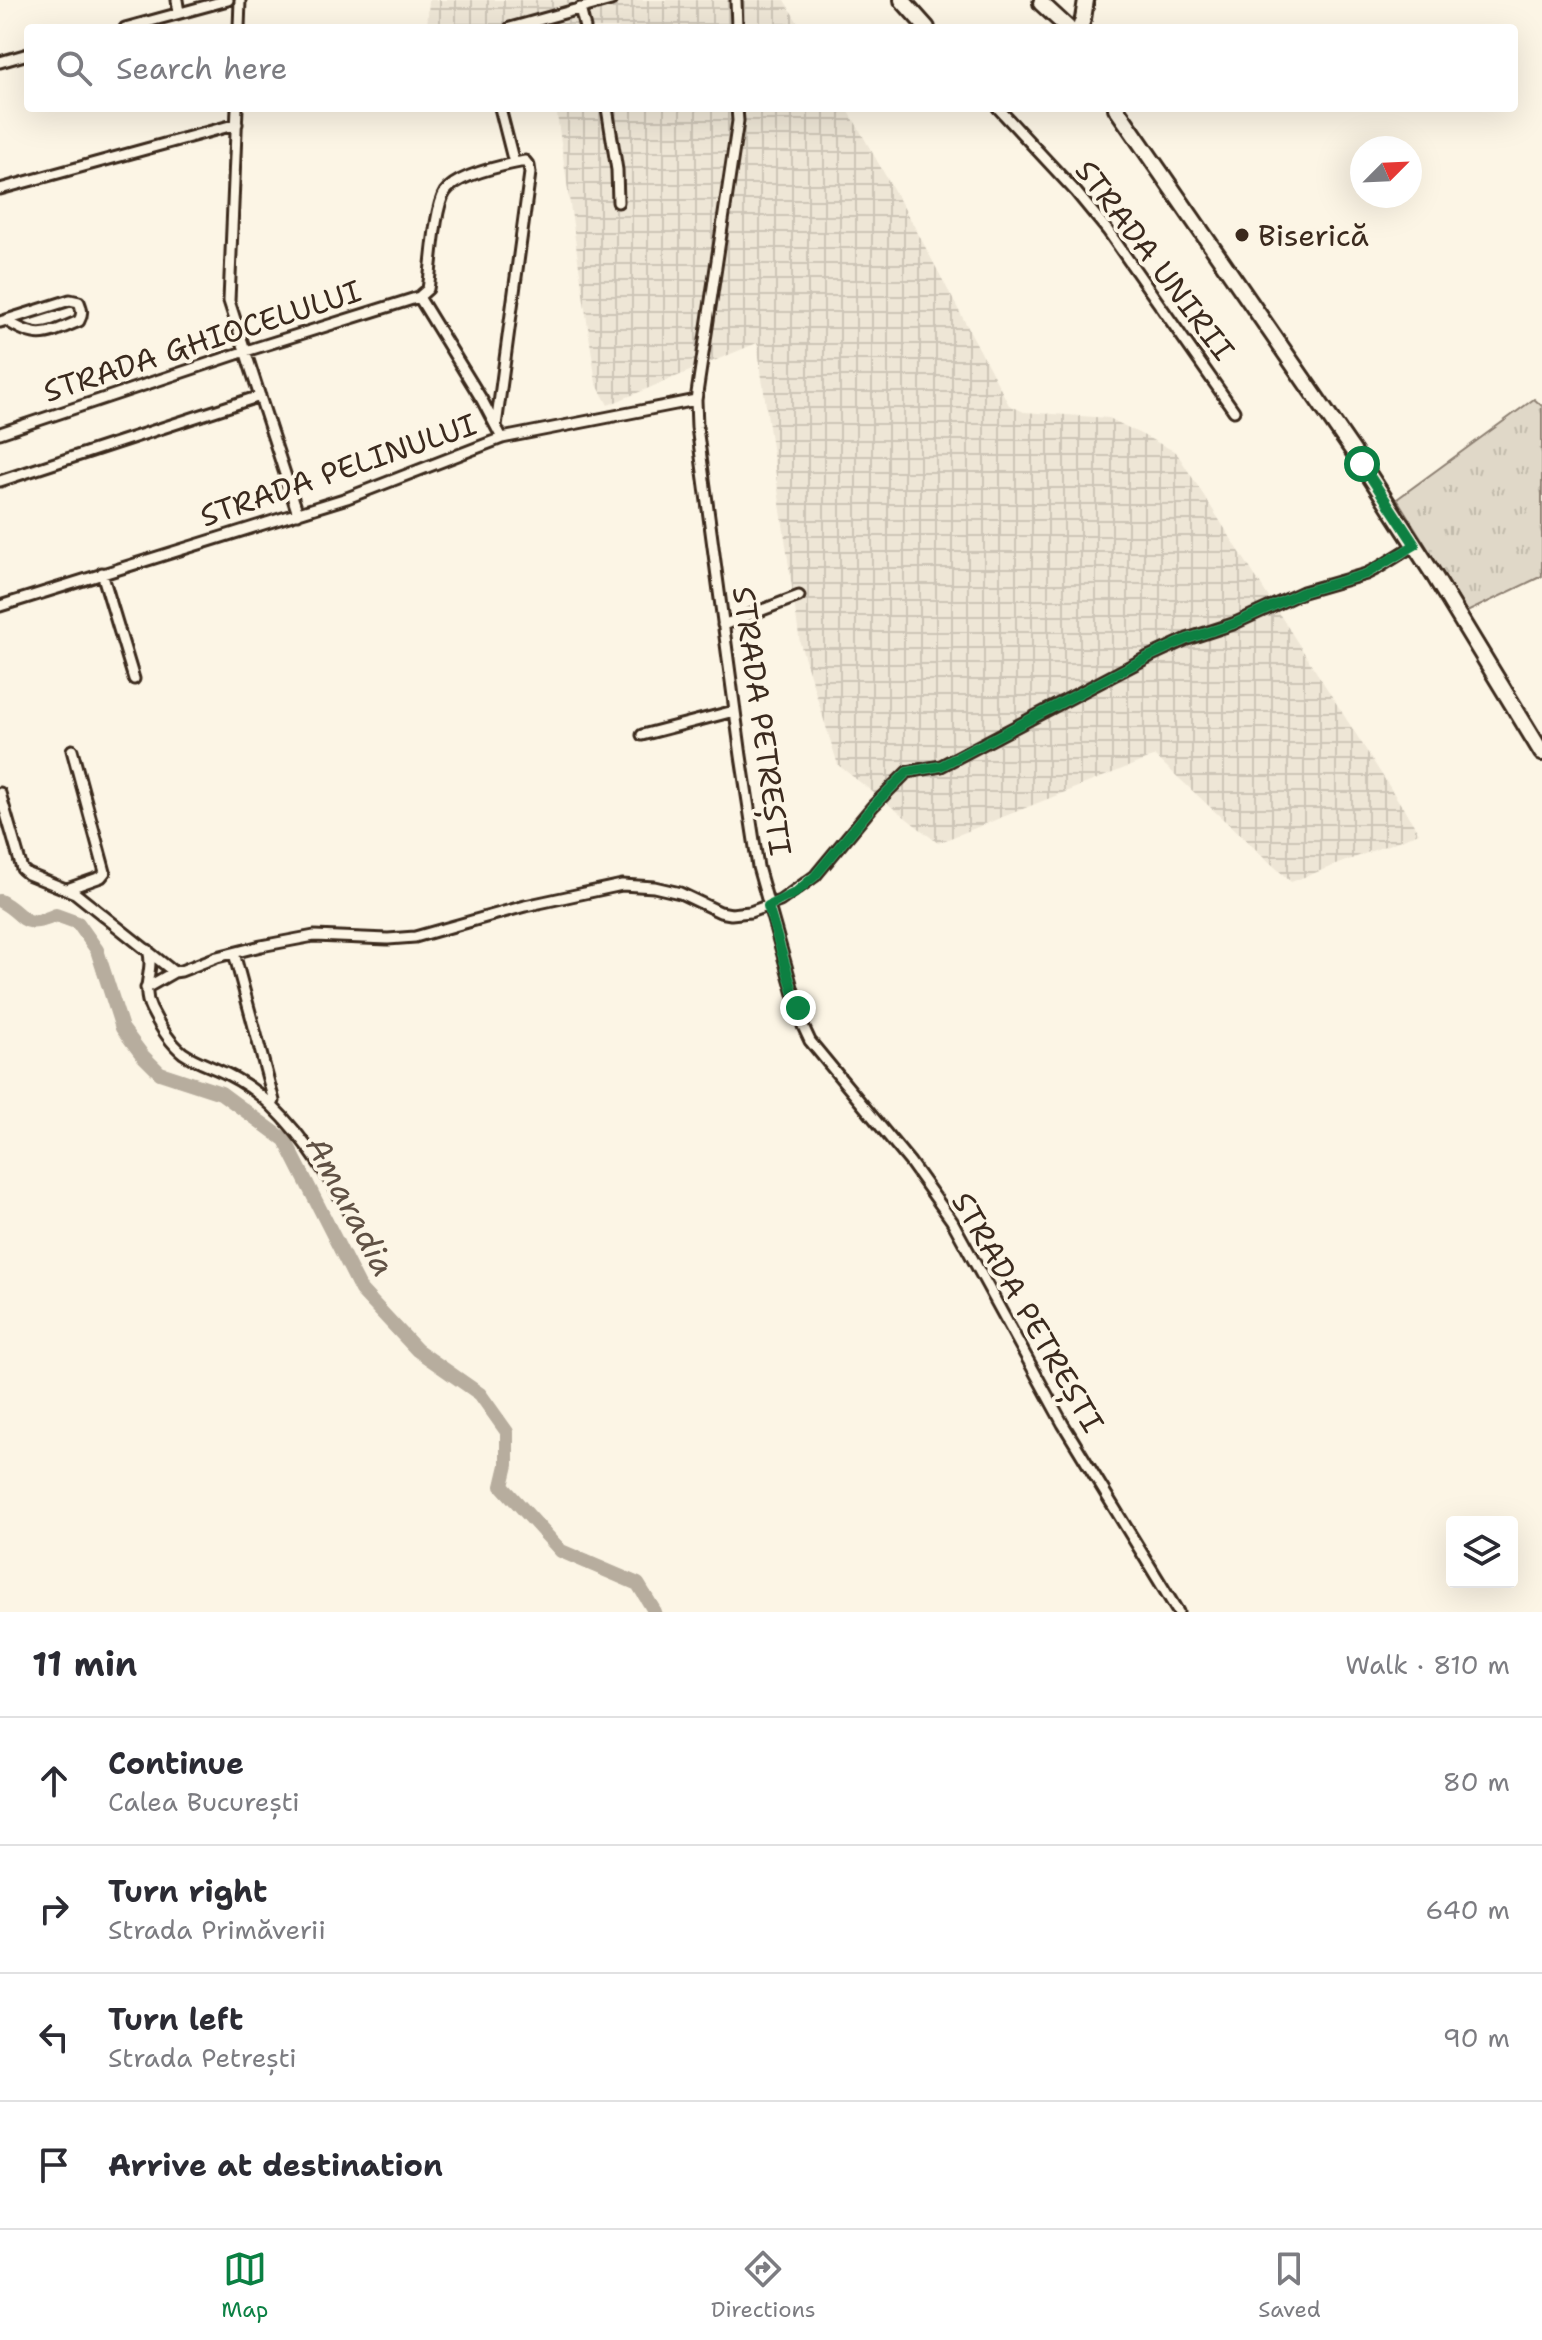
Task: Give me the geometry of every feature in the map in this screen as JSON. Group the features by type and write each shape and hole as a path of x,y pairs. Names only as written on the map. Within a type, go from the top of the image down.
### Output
{"main road":[{"path":"902,0 923,24"},
{"path":"1081,24 1088,0"},
{"path":"1088,0 1090,24"},
{"path":"1040,2 1054,24"},
{"path":"1040,2 1064,24"},
{"path":"1119,112 1415,545 1542,753"}],"street":[{"path":"177,0 179,13"},
{"path":"139,24 228,0"},
{"path":"239,24 240,0"},
{"path":"524,24 611,0"},
{"path":"736,0 737,24"},
{"path":"580,8 584,24"},
{"path":"0,62 24,55"},
{"path":"237,112 229,301 298,514"},
{"path":"501,112 514,163"},
{"path":"608,112 617,170 618,202"},
{"name":"STRADA PETREȘTI","path":"737,112 696,400 699,452 754,845 768,906 803,1026 810,1041 910,1162 952,1221 1063,1424 1178,1612"},
{"name":"STRADA UNIRII","path":"1002,112 1108,231 1234,411"},
{"path":"0,189 237,124"},
{"path":"496,426 529,166 525,161 458,180 446,190 439,205 428,289 419,297 502,438"},
{"name":"STRADA GHIOCELULUI","path":"0,433 419,297"},
{"path":"70,300 79,302 82,315 79,321 37,335 24,333 3,321 70,300"},
{"path":"0,481 260,396"},
{"name":"STRADA PELINULUI","path":"0,606 298,514 502,438 696,400"},
{"path":"146,988 174,972 234,953 314,936 415,937 525,906 622,885 680,893 731,914 768,906 795,893 815,876 873,806 907,772 941,766 1150,656 1187,639 1233,624 1303,592 1366,574 1415,545"},
{"path":"102,573 134,679"},
{"path":"723,625 799,596"},
{"path":"642,735 734,711"},
{"path":"67,889 101,877 105,872 72,750"},
{"path":"0,793 22,869 67,889 174,972"},
{"path":"148,950 151,967 146,988 149,1005 161,1028 186,1055 246,1085 272,1105 312,1152 356,1225"},
{"path":"234,953 274,1101 272,1105"}],"shaded area":[{"path":"429,0 784,0 799,24 427,24"},
{"path":"557,112 849,112 1009,405 1024,412 1109,418 1176,452 1419,833 1291,882 1155,756 938,843 838,765 800,643 757,343 608,405 596,383"}],"green space":[{"path":"1534,399 1542,406 1542,576 1467,612 1397,499"}],"waterway":[{"name":"Amaradia","path":"0,901 29,921 56,915 78,923 97,950 122,1028 143,1056 160,1073 221,1093 285,1140 361,1290 417,1350 480,1394 507,1432 507,1465 502,1486 561,1551 638,1584 655,1612"}],"place":[{"name":"Biserică","path":"1242,235"}],"route":[{"path":"798,1008 768,906 795,893 815,876 873,806 907,772 941,766 1150,656 1187,639 1233,624 1303,592 1366,574 1415,545 1362,464"}]}
